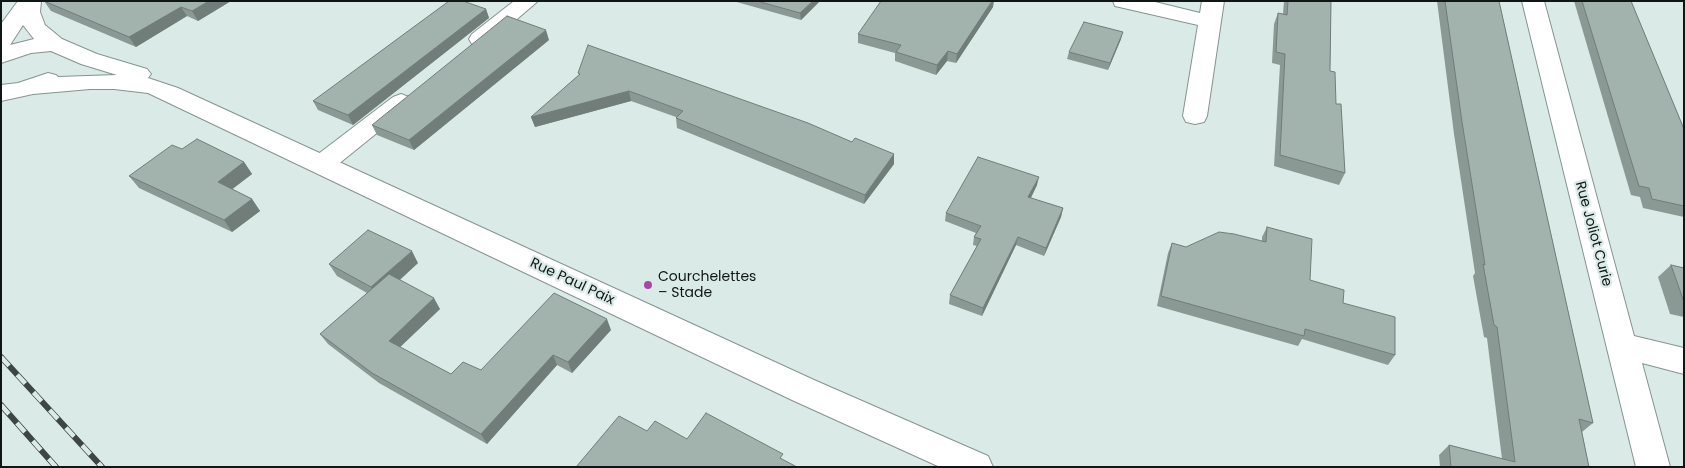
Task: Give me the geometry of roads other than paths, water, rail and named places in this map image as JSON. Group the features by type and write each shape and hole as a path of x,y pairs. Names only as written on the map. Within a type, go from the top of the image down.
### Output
{"street":[{"path":"3,36 30,1"},
{"path":"2,93 31,87 50,79 63,69 69,59 61,47 36,29 29,12 30,1"},
{"path":"467,50 528,1"},
{"path":"1123,1 1212,12 1194,116"},
{"name":"Rue Joliot Curie","path":"1533,1 1653,467"},
{"path":"1,56 28,46 61,47"},
{"name":"Rue Paul Paix","path":"61,47 146,76 170,92"},
{"name":"Rue Paul Paix","path":"31,87 114,82 151,86 170,92 802,390 976,467"},
{"path":"322,164 421,86"},
{"path":"1622,346 1684,361"}],"railway":[{"path":"1,357 102,467"},
{"path":"1,405 56,467"}],"place":[{"name":"Courchelettes – Stade","path":"648,285"}]}
